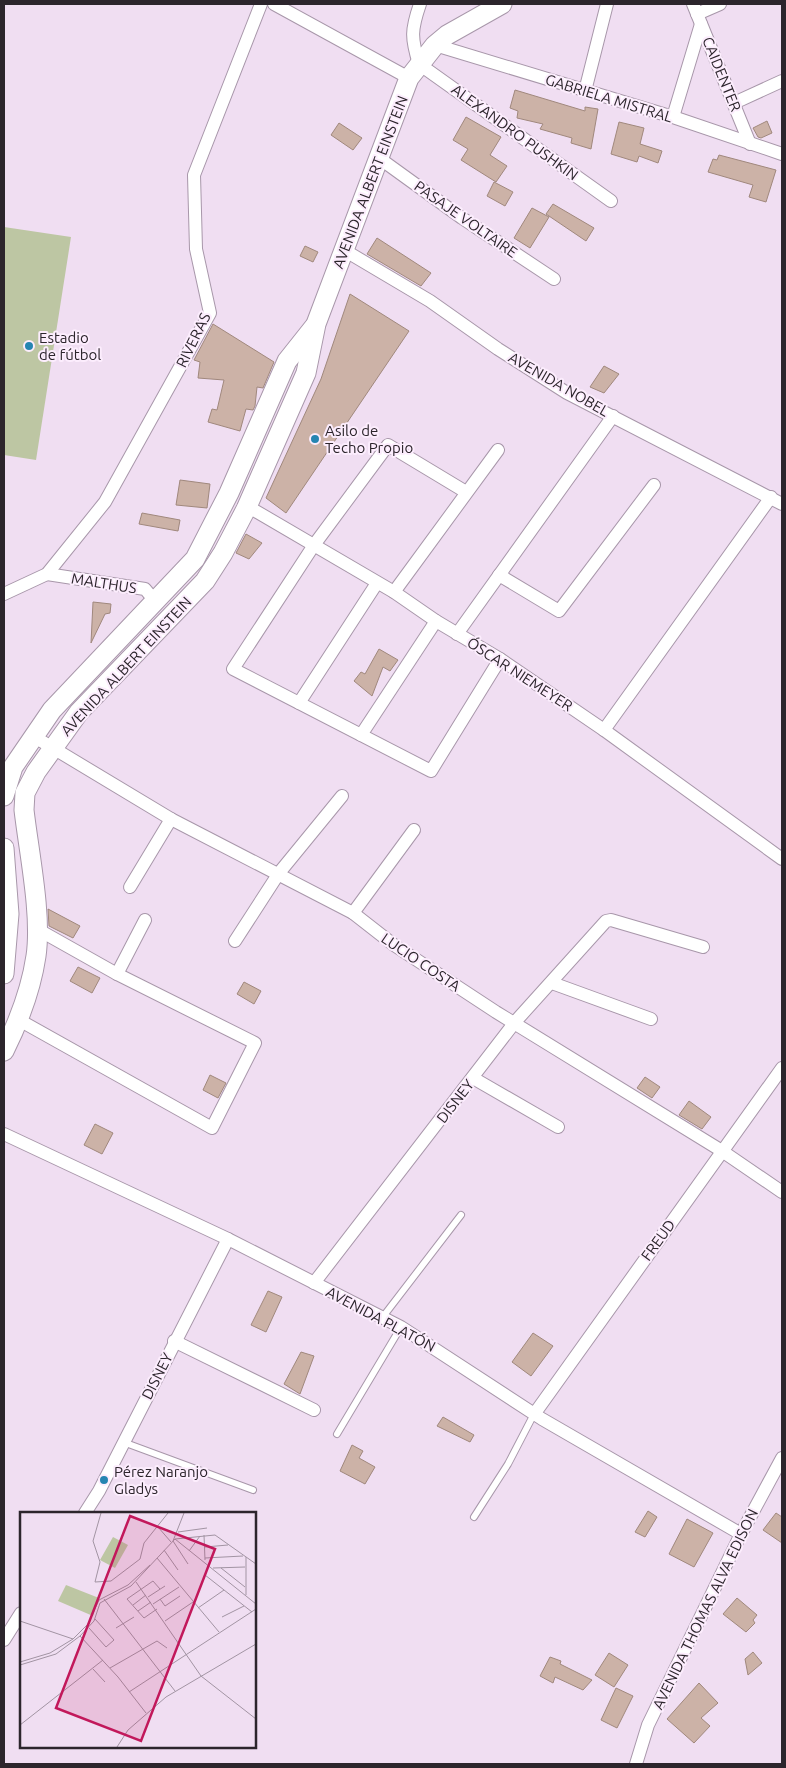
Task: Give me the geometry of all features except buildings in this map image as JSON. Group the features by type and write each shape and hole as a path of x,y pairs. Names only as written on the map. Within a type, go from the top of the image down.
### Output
{"street":[{"name":"RIVERAS","path":"4,594 47,574 105,502 210,313 196,250 194,175 261,4"},
{"name":"ALEXANDRO PUSHKIN","path":"274,4 414,71 611,201"},
{"path":"414,71 412,35 420,4"},
{"name":"AVENIDA ALBERT EINSTEIN","path":"4,1051 19,1020 32,973 37,930 24,810 25,793 51,748 79,712 205,581 223,553 247,506 306,373 316,324 378,158 414,71 435,45 447,35 502,4"},
{"path":"585,92 607,4"},
{"path":"673,118 697,14 720,4"},
{"name":"CAIDENTER","path":"697,14 750,144"},
{"name":"GABRIELA MISTRAL","path":"435,45 673,118 782,154"},
{"path":"734,104 782,81"},
{"name":"PASAJE VOLTAIRE","path":"378,158 462,218 554,279"},
{"name":"AVENIDA NOBEL","path":"344,250 430,301 498,349 568,393 782,504"},
{"name":"AVENIDA ALBERT EINSTEIN","path":"4,796 13,767 52,710 78,680 195,559 229,494 287,361 316,324"},
{"path":"458,634 613,416"},
{"path":"466,492 388,445 314,545 233,669 431,771 500,659"},
{"path":"394,592 498,450"},
{"path":"499,575 559,611 654,485"},
{"path":"604,730 771,497"},
{"name":"ÓSCAR NIEMEYER","path":"247,506 394,592 436,621 500,659 604,730 782,859"},
{"name":"MALTHUS","path":"47,574 145,589 155,601"},
{"path":"299,703 377,583"},
{"path":"361,735 436,621"},
{"name":"LUCIO COSTA","path":"33,736 171,819 353,913 394,945 496,1012 722,1150 782,1192"},
{"path":"235,941 279,874 342,796"},
{"path":"130,887 171,819"},
{"path":"353,913 414,830"},
{"path":"4,848 7,914 4,974"},
{"path":"117,974 145,920"},
{"name":"DISNEY","path":"314,1283 515,1022 603,924 611,920 704,947"},
{"path":"19,1020 212,1128 256,1043 117,974 37,930"},
{"path":"552,983 651,1019"},
{"name":"FREUD","path":"535,1413 782,1068"},
{"path":"472,1078 558,1127"},
{"name":"AVENIDA PLATÓN","path":"4,1134 228,1239 401,1327 535,1413 742,1534"},
{"name":"DISNEY","path":"86,1512 99,1491 174,1341 228,1239"},
{"path":"174,1341 314,1410"},
{"name":"AVENIDA THOMAS ALVA EDISON","path":"636,1764 648,1724 742,1534 782,1458"},
{"path":"4,1640 20,1615"}],"lane":[{"path":"382,1318 461,1215"},
{"path":"337,1434 401,1327"},
{"path":"474,1517 508,1464 535,1413"},
{"path":"124,1442 254,1490"}],"green space":[{"name":"Estadio de fútbol","path":"4,227 71,237 36,460 4,455"}],"place":[{"name":"Estadio de fútbol","path":"29,346"},
{"name":"Asilo de Techo Propio","path":"315,439"},
{"name":"Pérez Naranjo Gladys","path":"104,1480"}]}
